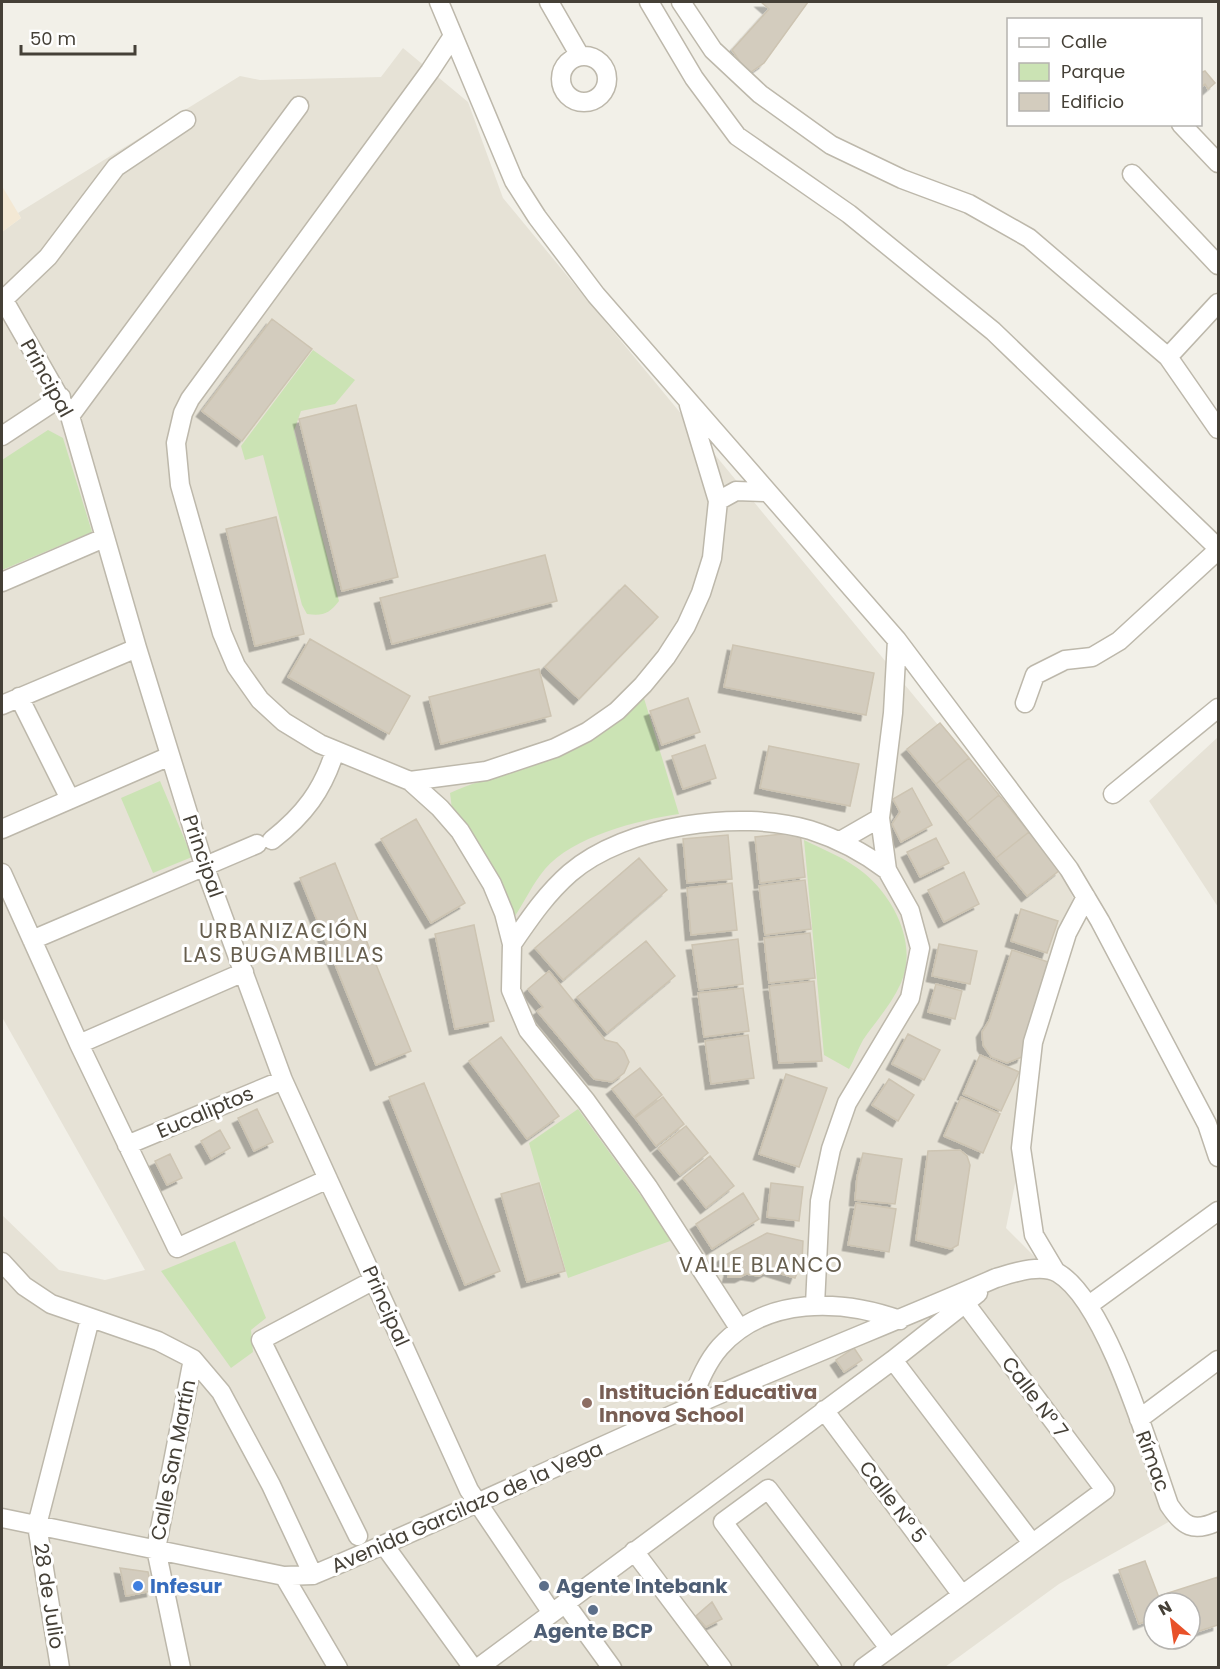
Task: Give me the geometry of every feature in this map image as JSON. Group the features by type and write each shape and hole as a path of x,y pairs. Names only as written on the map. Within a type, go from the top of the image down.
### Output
{"street":[{"path":"439,2 514,182 537,217 596,295 687,396 765,492 897,640 1069,869 1213,1121 1218,1157"},
{"path":"549,2 580,56"},
{"path":"649,2 694,78 737,136 849,214 993,330 1218,549 1119,641 1092,657 1065,660 1035,675 1025,703"},
{"path":"681,2 713,50 760,94 831,145 902,179 969,204 1029,238 1168,357 1218,429"},
{"path":"453,36 430,71 205,377 183,413 176,443 180,485 222,633 236,666 260,700 284,722 301,734 335,751 410,781 440,808 460,831 492,884 512,944 511,990 528,1030 586,1101 648,1187 739,1328"},
{"path":"430,71 467,71"},
{"path":"70,416 299,106"},
{"path":"2,300 48,256 116,167 186,120"},
{"path":"1183,126 1218,163"},
{"path":"1132,174 1218,265"},
{"name":"Principal","path":"2,300 61,397 70,416 104,538 204,865 283,1080 477,1505 558,1608 612,1668"},
{"path":"1168,357 1218,303"},
{"path":"410,781 486,771 555,748 579,736 617,711 666,657 686,626 701,593 712,558 718,501 687,396"},
{"path":"2,436 61,397"},
{"path":"718,501 735,491 765,492"},
{"path":"2,582 104,538"},
{"path":"815,1305 820,1201 831,1149 848,1103 909,998 920,948 909,910 887,870 880,818 893,713 897,640"},
{"path":"2,705 137,648"},
{"path":"19,697 70,799"},
{"path":"1113,794 1218,708"},
{"path":"32,940 204,865 265,842 294,823 313,802 327,777 335,751"},
{"path":"2,829 170,756"},
{"path":"440,808 450,777"},
{"path":"840,841 880,818"},
{"path":"512,944 540,902 572,872 616,844 662,829 704,823 766,823 808,830 840,841 887,870"},
{"path":"2,873 79,1044 177,1248 328,1179"},
{"path":"1086,897 1067,933 1033,1042 1021,1148 1034,1235 1056,1272 1076,1287 1089,1305 1108,1341 1138,1419"},
{"path":"79,1044 244,972"},
{"name":"Eucaliptos","path":"127,1145 283,1080"},
{"path":"1089,1305 1218,1211"},
{"path":"2,1262 24,1286 51,1304 158,1341 193,1359 221,1392 271,1485 313,1575"},
{"name":"Avenida Garcilazo de la Vega","path":"2,1518 284,1576 313,1575 477,1505 688,1408 996,1278 1026,1270 1056,1272"},
{"path":"489,1665 558,1608 894,1360 996,1278"},
{"path":"358,1536 261,1340 374,1280"},
{"name":"Calle N° 7","path":"965,1303 1105,1490 1032,1543"},
{"path":"688,1408 709,1364 719,1349 739,1328 776,1312 815,1305 844,1306 900,1320"},
{"path":"37,1525 90,1319"},
{"name":"Calle San Martín","path":"181,1668 156,1549 193,1359"},
{"path":"863,1668 1032,1543 894,1360"},
{"name":"Rímac","path":"1218,1360 1138,1419 1169,1505 1180,1522 1188,1526 1218,1521"},
{"name":"Calle N° 5","path":"824,1410 962,1595"},
{"path":"832,1668 723,1522 768,1489 889,1648"},
{"name":"28 de Julio","path":"37,1525 60,1668"},
{"path":"384,1545 473,1668"},
{"path":"634,1551 722,1668"},
{"path":"284,1576 338,1668"}],"shaded area":[{"path":"403,48 468,102 503,198 1066,880 1073,898 1006,1228 1069,1291 1110,1362 1172,1520 1059,1584 945,1667 2,1667 2,1215 59,1270 105,1280 145,1270 2,1017 2,232 21,218 18,213 240,76 260,80 381,77"},
{"path":"2,186 21,218 2,232"},
{"path":"1218,737 1218,907 1149,801"}],"green space":[{"path":"313,350 355,380 335,404 301,411 294,431 339,601 329,611 317,615 307,614 302,605 263,455 245,460 241,446"},
{"path":"48,430 63,438 92,532 2,570 2,460"},
{"path":"643,695 679,814 607,832 572,848 545,869 515,916 506,916 452,809 450,793 546,761 603,727"},
{"path":"160,781 192,857 153,873 121,798"},
{"path":"804,840 850,863 875,883 893,909 905,938 906,968 901,983 888,1006 863,1040 849,1069 824,1055"},
{"path":"578,1109 673,1240 568,1278 529,1143"},
{"path":"235,1241 266,1318 251,1330 253,1352 231,1368 161,1271"}],"building":[{"path":"761,2 808,2 764,63 751,72 745,69 732,50 769,9"},
{"path":"1205,71 1215,83 1208,89 1205,84 1202,86 1202,72"},
{"path":"272,319 312,349 242,441 202,411"},
{"path":"356,405 398,577 342,591 299,419"},
{"path":"276,517 304,634 255,646 226,529"},
{"path":"545,555 557,601 392,644 380,598"},
{"path":"625,585 658,617 579,699 545,667"},
{"path":"310,639 410,696 389,734 288,677"},
{"path":"733,645 874,673 866,715 724,687"},
{"path":"539,669 551,716 441,744 429,697"},
{"path":"688,698 700,732 662,745 650,711"},
{"path":"940,723 969,758 936,784 907,749"},
{"path":"705,745 716,778 683,789 672,756"},
{"path":"769,746 859,764 850,806 760,788"},
{"path":"969,758 999,795 967,822 936,784"},
{"path":"912,788 932,825 901,842 892,824 900,812 893,799"},
{"path":"999,795 1029,832 996,858 967,822"},
{"path":"416,819 465,903 431,923 381,839"},
{"path":"800,832 805,877 760,883 755,837"},
{"path":"1029,832 1060,870 1027,896 996,858"},
{"path":"728,835 732,879 687,883 683,839"},
{"path":"936,838 949,863 920,877 907,852"},
{"path":"639,858 667,890 563,980 535,948"},
{"path":"335,863 411,1051 376,1065 300,878"},
{"path":"964,872 979,904 944,922 928,890"},
{"path":"805,880 811,929 765,935 759,886"},
{"path":"732,883 737,930 691,935 687,888"},
{"path":"1021,909 1058,921 1047,953 1011,941"},
{"path":"474,925 494,1021 455,1029 435,934"},
{"path":"810,933 815,978 769,983 764,938"},
{"path":"738,939 743,984 699,990 692,945"},
{"path":"646,941 675,976 607,1033 577,997"},
{"path":"939,944 977,951 970,984 932,976"},
{"path":"1012,950 1048,962 1027,1031 1028,1042 1022,1057 1007,1063 991,1057 983,1045 982,1032 989,1021"},
{"path":"549,971 605,1040 617,1043 624,1051 629,1062 624,1073 612,1082 594,1079 537,1011 543,1007 528,989"},
{"path":"814,981 822,1061 779,1063 769,986"},
{"path":"936,984 962,991 955,1019 928,1012"},
{"path":"743,988 749,1031 704,1037 698,993"},
{"path":"908,1034 940,1050 924,1080 892,1064"},
{"path":"748,1035 754,1078 711,1084 705,1041"},
{"path":"501,1037 559,1116 527,1139 469,1061"},
{"path":"980,1055 1019,1072 1001,1111 963,1094"},
{"path":"640,1068 662,1095 634,1117 612,1089"},
{"path":"786,1074 827,1088 799,1167 759,1154"},
{"path":"889,1079 914,1095 898,1121 872,1105"},
{"path":"424,1083 500,1271 465,1285 389,1097"},
{"path":"663,1097 684,1124 656,1146 635,1118"},
{"path":"961,1097 1000,1114 983,1153 944,1136"},
{"path":"257,1109 273,1142 254,1151 238,1118"},
{"path":"686,1126 708,1153 680,1175 658,1148"},
{"path":"220,1130 230,1148 211,1159 201,1141"},
{"path":"960,1150 967,1156 970,1165 958,1245 951,1249 916,1240 928,1151"},
{"path":"863,1153 902,1159 895,1204 855,1200 857,1177"},
{"path":"170,1154 182,1178 167,1185 155,1161"},
{"path":"710,1156 734,1186 706,1208 683,1178"},
{"path":"539,1183 565,1271 527,1282 501,1194"},
{"path":"771,1183 803,1187 799,1221 767,1217"},
{"path":"743,1193 759,1219 712,1249 696,1224"},
{"path":"856,1203 896,1209 889,1252 848,1245"},
{"path":"767,1233 803,1241 802,1261 795,1278 769,1270 759,1276 746,1274 740,1277 728,1277 730,1270 720,1258"},
{"path":"854,1348 862,1360 844,1372 836,1360"},
{"path":"1145,1561 1156,1591 1142,1591 1142,1623 1139,1624 1119,1570"},
{"path":"120,1568 148,1572 152,1591 126,1596"},
{"path":"1218,1577 1218,1625 1202,1630 1202,1591 1174,1591"},
{"path":"712,1602 722,1619 706,1627 696,1616"}],"place":[{"name":"Institución Educativa Innova School","path":"587,1403"},
{"name":"Infesur","path":"138,1586"},
{"name":"Agente Intebank","path":"544,1586"},
{"name":"Agente BCP","path":"593,1610"}],"district":[{"name":"URBANIZACIÓN LAS BUGAMBILLAS","path":"284,943"},
{"name":"VALLE BLANCO","path":"761,1265"}]}
